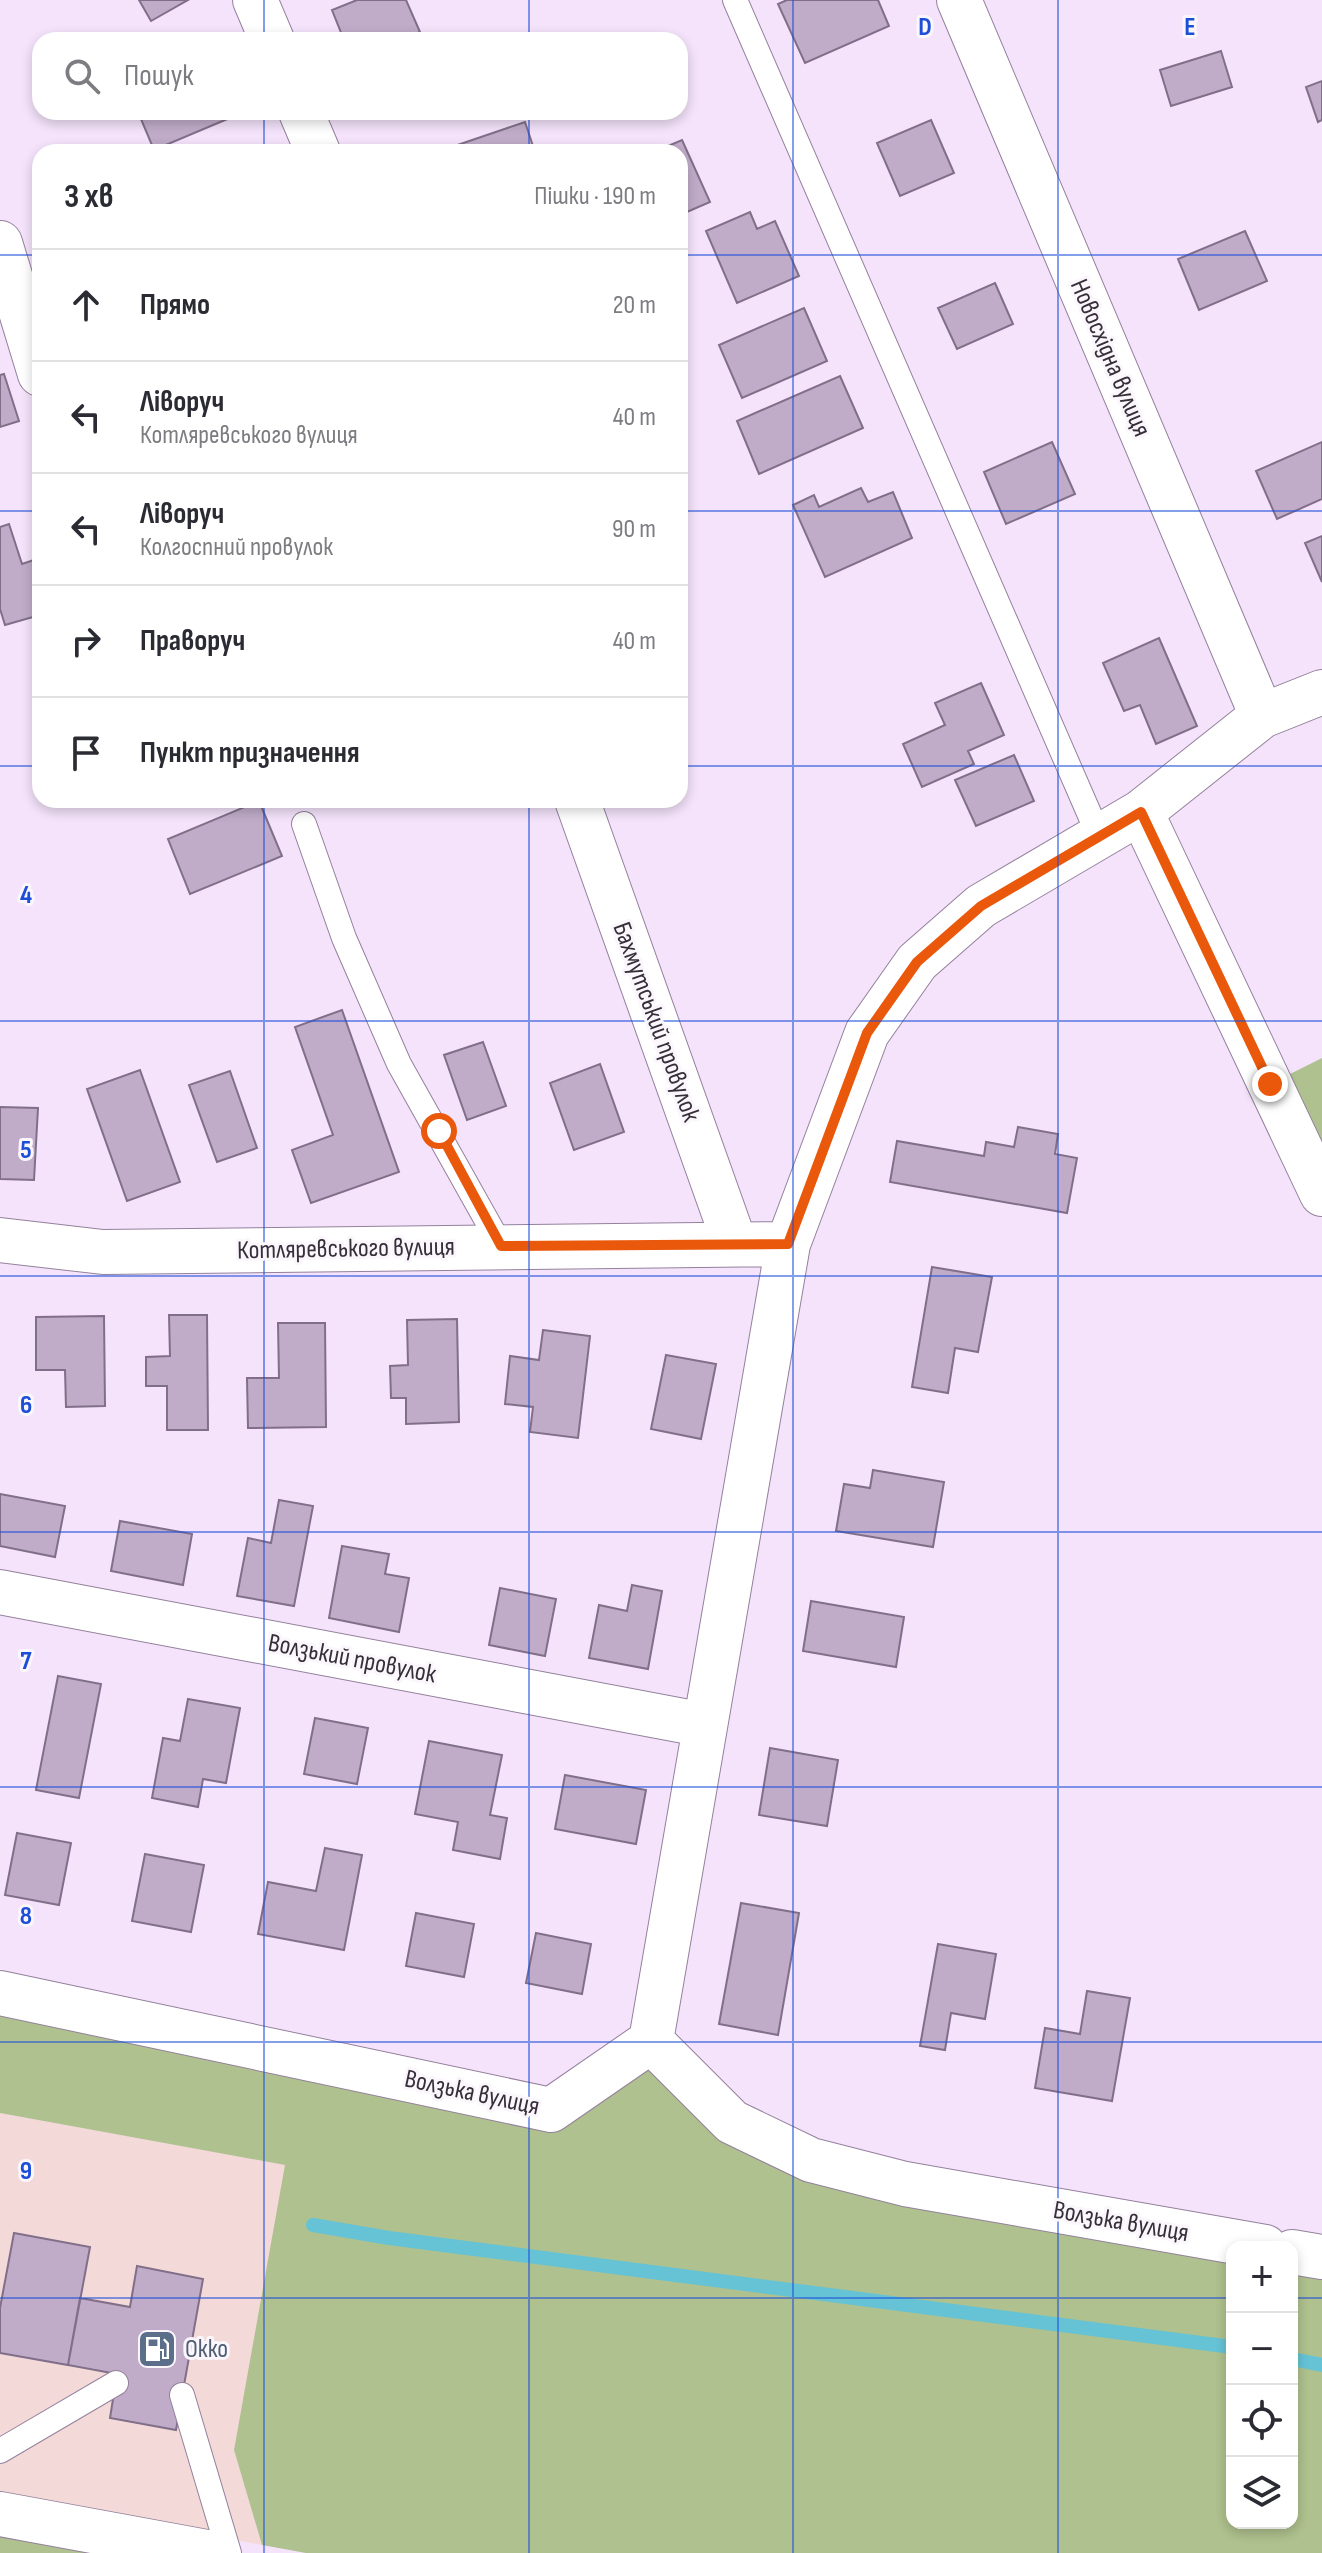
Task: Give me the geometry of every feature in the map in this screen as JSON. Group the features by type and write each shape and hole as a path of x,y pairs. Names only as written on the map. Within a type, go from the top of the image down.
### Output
{"street":[{"path":"255,0 269,32"},
{"name":"Новосхідна вулиця","path":"959,0 1262,716"},
{"path":"304,120 315,144"},
{"path":"0,243 32,348"},
{"path":"651,2041 788,1244 867,1033 917,962 981,906 1141,812 1262,716 1322,692"},
{"name":"Бахмутський провулок","path":"580,808 735,1244"},
{"path":"1141,812 1322,1194"},
{"name":"Котляревського вулиця","path":"0,1240 103,1252 788,1244"},
{"name":"Волзький провулок","path":"0,1592 705,1725"},
{"name":"Волзька вулиця","path":"0,1993 551,2110 651,2041 732,2122 811,2160 905,2184 1231,2241"},
{"path":"1298,2253 1322,2257"},
{"path":"0,2514 212,2553"}],"lane":[{"path":"735,0 1099,836"},
{"path":"304,824 344,938 399,1064 501,1246"},
{"path":"0,2451 116,2383"},
{"path":"182,2395 229,2553"}],"shaded area":[{"path":"0,2113 286,2165 234,2450 262,2545 0,2497"}],"green space":[{"path":"1322,1058 1322,1194 1270,1084"},
{"path":"0,1993 551,2110 651,2041 732,2122 1226,2246 1226,2529 1298,2529 1298,2253 1322,2257 1322,2553 306,2553 262,2545 234,2450 285,2165 0,2113"},
{"path":"0,2534 103,2553 0,2553"}],"building":[{"path":"139,0 188,0 151,21"},
{"path":"357,0 406,0 420,32 341,32 332,10"},
{"path":"787,0 878,0 889,26 805,63 778,4"},
{"path":"1221,51 1232,87 1171,106 1160,70"},
{"path":"1322,81 1322,120 1318,122 1306,87"},
{"path":"141,120 225,120 168,144 151,144"},
{"path":"931,120 954,173 900,196 877,143"},
{"path":"525,122 532,144 460,144"},
{"path":"688,153 710,202 688,212"},
{"path":"750,212 757,229 775,221 799,276 737,303 706,231"},
{"path":"1245,231 1267,281 1199,310 1178,259"},
{"path":"995,283 1013,324 957,349 938,308"},
{"path":"804,308 827,361 742,398 719,345"},
{"path":"4,374 19,421 0,427 0,375"},
{"path":"840,376 863,428 759,474 737,421"},
{"path":"1052,442 1075,494 1006,524 984,472"},
{"path":"1322,442 1322,499 1277,519 1256,471"},
{"path":"861,488 868,502 893,492 912,538 825,577 793,505 814,495 819,507"},
{"path":"9,524 22,564 32,561 32,617 5,625 0,609 0,527"},
{"path":"1322,536 1322,582 1305,543"},
{"path":"1159,638 1197,726 1156,744 1140,705 1124,711 1103,663"},
{"path":"981,683 1004,735 968,751 974,764 922,787 903,744 945,725 935,703"},
{"path":"1014,755 1034,801 976,826 955,780"},
{"path":"242,808 262,808 282,856 190,894 168,839"},
{"path":"342,1010 399,1172 311,1203 292,1150 333,1135 295,1027"},
{"path":"483,1042 506,1106 467,1120 444,1055"},
{"path":"600,1064 624,1132 574,1150 550,1083"},
{"path":"140,1070 180,1182 127,1201 87,1089"},
{"path":"230,1071 257,1148 217,1162 189,1085"},
{"path":"0,1107 38,1108 34,1180 0,1179"},
{"path":"1018,1127 1058,1134 1055,1154 1077,1158 1067,1213 890,1182 897,1141 984,1156 986,1142 1014,1147"},
{"path":"932,1267 992,1277 978,1352 955,1348 948,1393 912,1387"},
{"path":"169,1315 207,1315 208,1430 167,1430 167,1386 146,1386 146,1357 170,1356"},
{"path":"104,1316 105,1406 66,1407 65,1370 36,1370 36,1317"},
{"path":"457,1319 459,1422 406,1424 406,1398 391,1398 390,1366 408,1365 407,1320"},
{"path":"278,1323 325,1323 326,1427 248,1428 247,1378 279,1378"},
{"path":"543,1330 590,1336 578,1438 530,1432 533,1407 505,1404 510,1356 539,1360"},
{"path":"666,1355 716,1364 701,1439 651,1429"},
{"path":"873,1470 944,1482 933,1547 836,1531 844,1484 870,1488"},
{"path":"0,1494 65,1506 55,1557 0,1546"},
{"path":"279,1500 313,1506 294,1606 237,1596 248,1538 271,1543"},
{"path":"120,1521 192,1534 183,1585 111,1571"},
{"path":"342,1546 389,1554 385,1574 409,1578 399,1632 329,1618"},
{"path":"632,1585 662,1591 648,1669 589,1658 599,1605 627,1611"},
{"path":"500,1588 556,1599 545,1656 489,1645"},
{"path":"811,1601 904,1617 896,1667 803,1651"},
{"path":"58,1676 101,1684 79,1798 36,1790"},
{"path":"188,1699 240,1708 226,1783 203,1779 198,1807 152,1798 163,1738 180,1741"},
{"path":"315,1718 368,1728 357,1784 304,1774"},
{"path":"429,1741 502,1755 490,1815 507,1818 500,1859 453,1850 458,1822 415,1814"},
{"path":"770,1748 838,1760 827,1826 759,1815"},
{"path":"565,1775 646,1790 636,1844 555,1829"},
{"path":"17,1833 71,1843 59,1905 5,1895"},
{"path":"325,1848 362,1855 344,1950 258,1934 268,1882 316,1891"},
{"path":"145,1854 204,1865 191,1932 132,1921"},
{"path":"741,1903 799,1913 778,2035 719,2024"},
{"path":"416,1913 474,1924 464,1977 406,1966"},
{"path":"536,1933 591,1944 582,1994 526,1983"},
{"path":"938,1944 996,1954 985,2019 951,2013 945,2050 920,2046"},
{"path":"1087,1991 1130,1998 1112,2101 1035,2088 1045,2028 1080,2034"},
{"path":"14,2233 90,2247 68,2365 0,2353 0,2308"},
{"path":"137,2266 203,2279 176,2430 110,2418 117,2374 68,2365 80,2298 130,2307"}],"waterway":[{"path":"313,2225 389,2238 1226,2346"},
{"path":"1298,2360 1322,2365"}],"place":[{"name":"Окко","path":"157,2349"}],"route":[{"path":"439,1131 501,1246 788,1244 867,1033 917,962 981,906 1141,812 1270,1084"}]}
